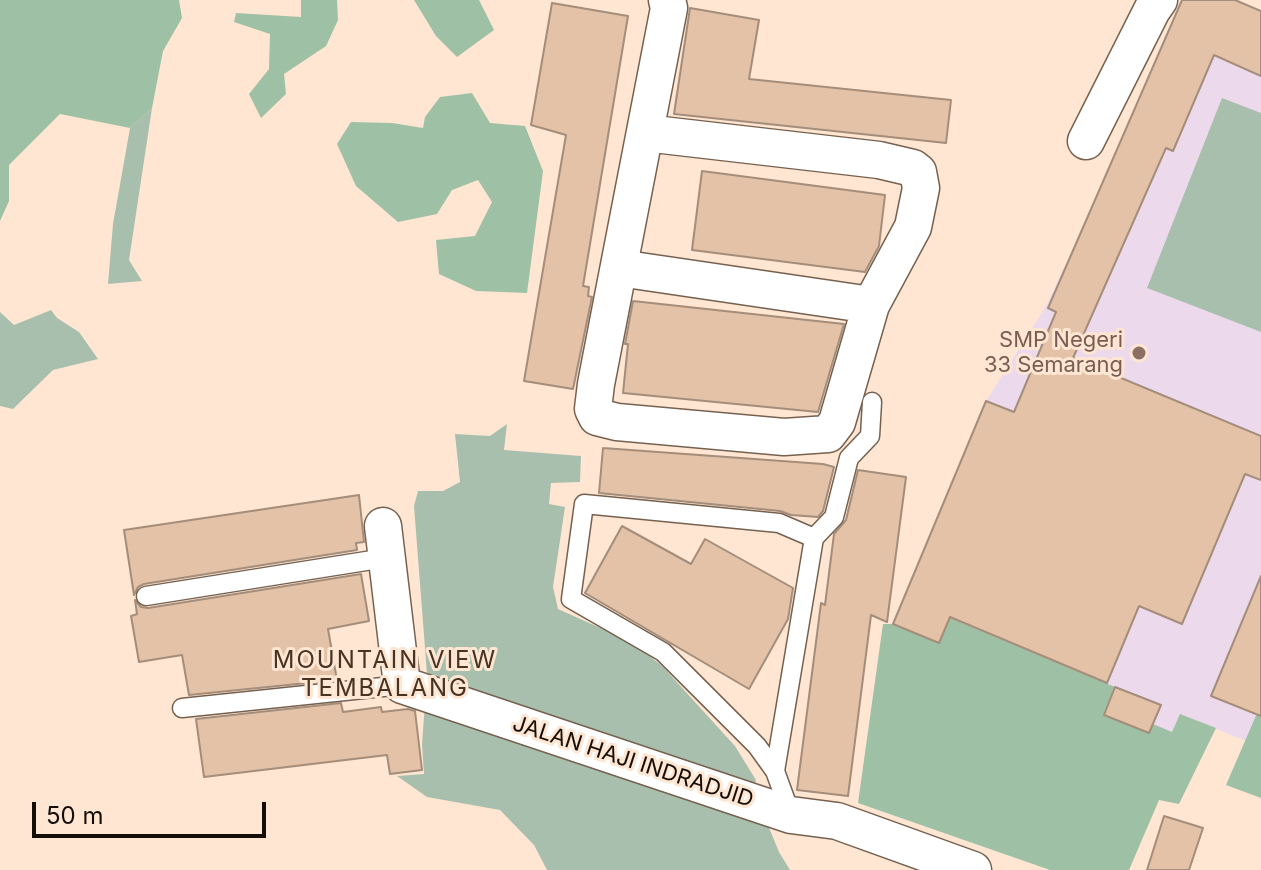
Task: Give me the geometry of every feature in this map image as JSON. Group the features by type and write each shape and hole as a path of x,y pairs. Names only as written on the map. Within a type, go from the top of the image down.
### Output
{"street":[{"path":"645,133 879,160 918,172 921,188 913,227 871,305 837,422 828,434 784,437 617,422 597,417 593,409 596,384 669,8 667,0"},
{"path":"1086,141 1159,0"},
{"path":"619,268 871,305"},
{"path":"384,542 402,685"},
{"name":"JALAN HAJI INDRADJID","path":"402,685 791,815 837,821 973,870"}],"lane":[{"path":"775,771 814,538 834,517 849,458 870,436 872,402"},
{"path":"791,815 775,771 757,746 663,652 571,599 584,504 779,523 814,538"},
{"path":"146,596 384,542"},
{"path":"182,708 402,685"}],"shaded area":[{"name":"SMP Negeri 33 Semarang","path":"1182,0 1261,11 1261,704 1246,741 1180,714 1172,733 1149,733 1104,715 1115,687 950,618 939,643 892,624 986,401 1046,306 1092,209"}],"green space":[{"path":"0,0 179,0 182,18 163,51 152,108 130,128 60,114 9,165 9,201 0,221"},
{"path":"301,0 337,0 338,20 326,46 284,74 286,94 261,118 249,94 269,69 270,34 234,22 236,13 301,17"},
{"path":"414,0 479,0 494,30 457,57 436,36"},
{"path":"472,93 490,123 525,126 543,171 527,293 476,291 439,274 436,240 475,236 492,202 478,180 452,190 437,214 398,222 356,186 337,144 351,122 392,123 423,128 425,117 440,97"},
{"path":"1222,98 1261,113 1261,332 1147,288"},
{"path":"152,108 129,260 142,281 108,284 113,224 130,128"},
{"path":"51,310 57,318 79,332 98,359 53,370 13,409 0,406 0,312 14,325"},
{"path":"507,424 504,450 581,456 580,482 551,483 549,504 565,507 553,587 558,609 634,643 663,667 735,746 756,780 753,789 779,852 790,870 547,870 534,845 500,810 427,797 397,776 424,774 422,745 427,674 414,506 418,491 443,491 460,482 455,434 490,436"},
{"path":"950,618 1115,687 1104,715 1148,733 1153,724 1172,732 1180,714 1216,728 1179,804 1159,800 1129,870 1050,870 858,803 883,624 892,624 938,643"},
{"path":"1261,704 1261,798 1226,785"}],"building":[{"path":"1182,0 1235,0 1261,11 1261,76 1214,55 1173,151 1166,148 1073,358 1261,436 1261,480 1245,474 1182,624 1139,606 1107,683 950,617 939,643 893,624 986,401 1014,412 1056,312 1048,308"},
{"path":"552,3 628,16 583,286 589,287 588,296 592,297 573,389 524,381 566,135 531,125"},
{"path":"690,8 759,20 749,79 951,100 946,143 674,114"},
{"path":"702,171 885,195 879,246 865,272 692,250"},
{"path":"633,301 844,324 818,412 623,393 628,344 625,344"},
{"path":"603,448 834,467 823,511 818,517 791,515 780,511 599,493"},
{"path":"858,470 906,477 887,622 871,615 848,796 797,790 821,603 825,605 834,534 846,520"},
{"path":"359,495 364,542 356,543 357,550 144,584 138,587 134,595 124,530"},
{"path":"622,526 691,564 705,539 793,588 788,619 749,689 585,593"},
{"path":"361,574 369,621 328,629 337,680 189,695 182,655 139,662 131,616 137,614 135,600 141,607 148,608"},
{"path":"1261,576 1261,716 1211,696"},
{"path":"1115,687 1161,705 1149,733 1104,715"},
{"path":"341,703 343,712 381,707 382,712 415,711 422,770 390,774 387,755 204,777 196,719"},
{"path":"1164,816 1203,828 1189,870 1147,870"}],"place":[{"name":"SMP Negeri 33 Semarang","path":"1139,353"}],"district":[{"name":"MOUNTAIN VIEW TEMBALANG","path":"385,675"}]}
